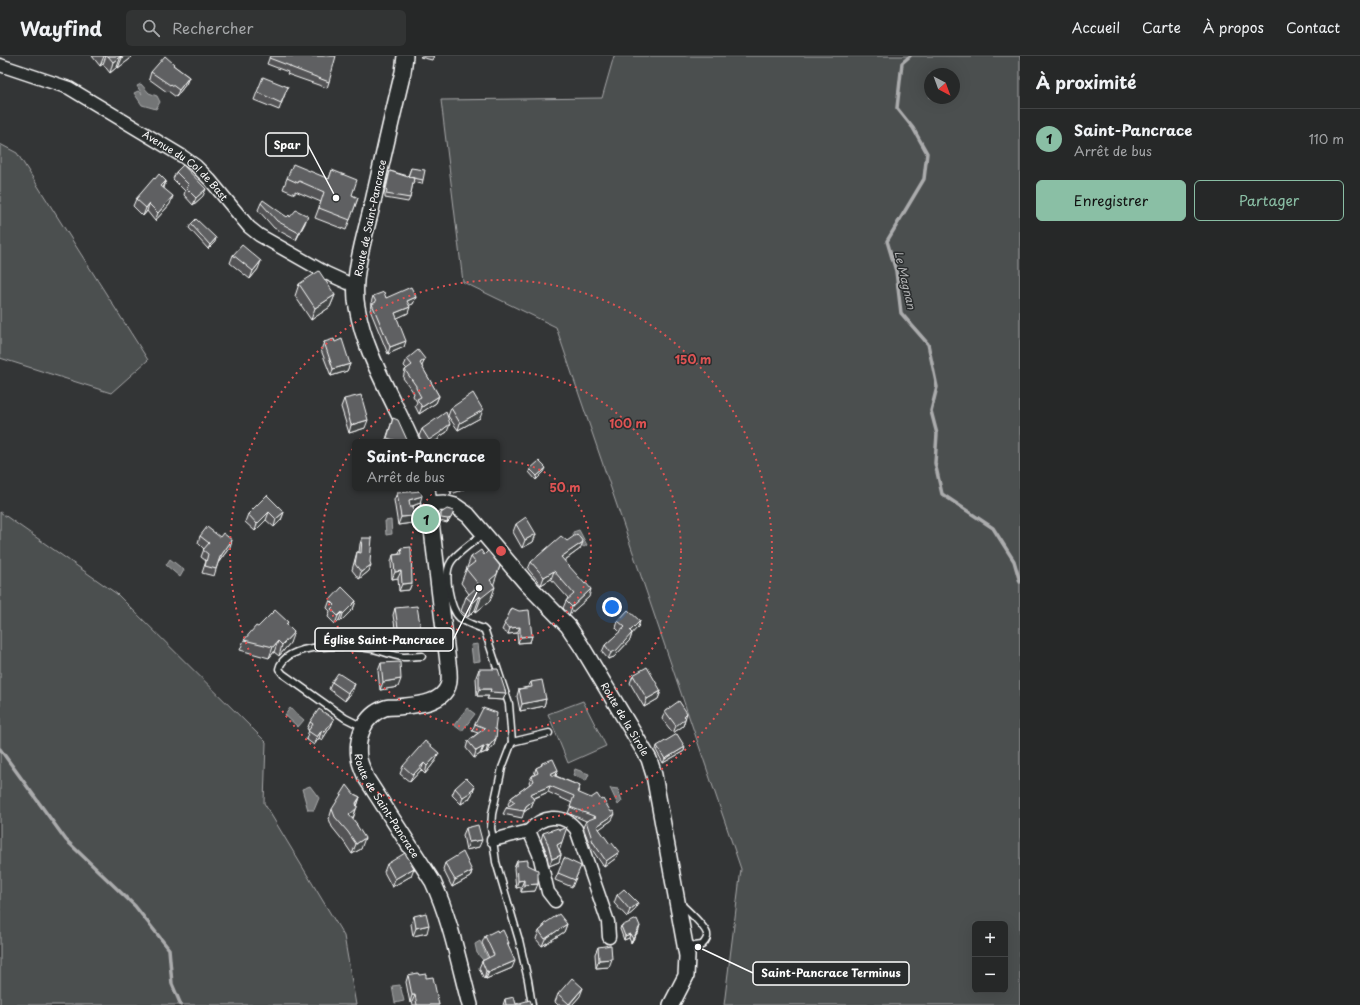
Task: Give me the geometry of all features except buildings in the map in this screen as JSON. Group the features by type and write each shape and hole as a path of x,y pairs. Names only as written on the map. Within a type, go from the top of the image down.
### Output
{"street":[{"name":"Route de Saint-Pancrace","path":"405,56 403,72 362,247 356,286 357,306 362,330 370,352 411,439"},
{"name":"Avenue du Col de Bast","path":"0,65 68,88 182,156 196,166 210,180 249,227 259,235 326,272 356,286"},
{"name":"Route de Saint-Pancrace","path":"428,491 449,671 448,688 439,697 429,703 385,708 373,714 363,727 358,740 359,760 366,778 433,882 440,897 470,1005"},
{"name":"Route de la Sirole","path":"430,504 444,503 455,506 468,515 526,582 568,626 649,759 654,775 687,956 686,976 671,1005"},
{"path":"493,840 529,831 534,825 548,818 563,819 571,823 576,829 608,922 608,937"},
{"path":"529,831 539,854 548,892 555,901"}],"lane":[{"path":"484,533 450,562 448,576 449,594 454,610 461,619 483,629 488,636 508,704 512,742 502,768 492,814 491,828 496,862 519,940 532,1005"},
{"path":"363,727 345,718 283,674 279,666 286,658 295,652 308,648 358,647 374,649 403,657 422,656"},
{"path":"512,742 549,732"},
{"path":"676,900 704,928 707,933 707,938 702,945 694,946 684,940"}],"shaded area":[{"path":"614,56 1020,56 1020,1005 724,1005 741,869 556,327 463,282 441,100 602,98"},
{"path":"141,84 149,93 157,96 160,102 156,109 142,105 134,93 138,91 142,94 137,86"},
{"path":"0,144 17,153 148,360 111,393 0,358"},
{"path":"0,512 117,594 266,742 264,803 344,936 356,1005 0,1005"},
{"path":"391,520 392,534 386,535 385,521"},
{"path":"579,530 587,545 584,547 574,540 573,532"},
{"path":"170,559 184,570 180,577 166,565"},
{"path":"478,644 480,661 473,662 471,645"},
{"path":"583,701 606,746 568,763 548,714"},
{"path":"290,708 304,720 298,727 285,715"},
{"path":"467,708 475,714 462,731 454,725"},
{"path":"575,769 589,774 586,781 573,775"},
{"path":"310,786 319,798 314,810 308,810 302,789"},
{"path":"610,788 618,789 622,801 618,805"},
{"path":"480,941 488,959 483,960 477,953 475,944"},
{"path":"400,985 404,1001 395,1003 392,986"}],"waterway":[{"name":"Le Magnan","path":"910,56 902,63 897,108 913,128 927,153 924,179 887,241 896,271 901,313 928,344 937,387 931,411 937,434 935,463 942,494 993,528 1014,561 1020,582"},
{"path":"0,749 66,840 135,906 169,949 172,984 181,1005"}],"place":[{"name":"Spar","path":"336,198"},
{"name":"Saint-Pancrace","path":"426,519"},
{"name":"Église Saint-Pancrace","path":"479,588"},
{"name":"Saint-Pancrace Terminus","path":"698,947"}]}
